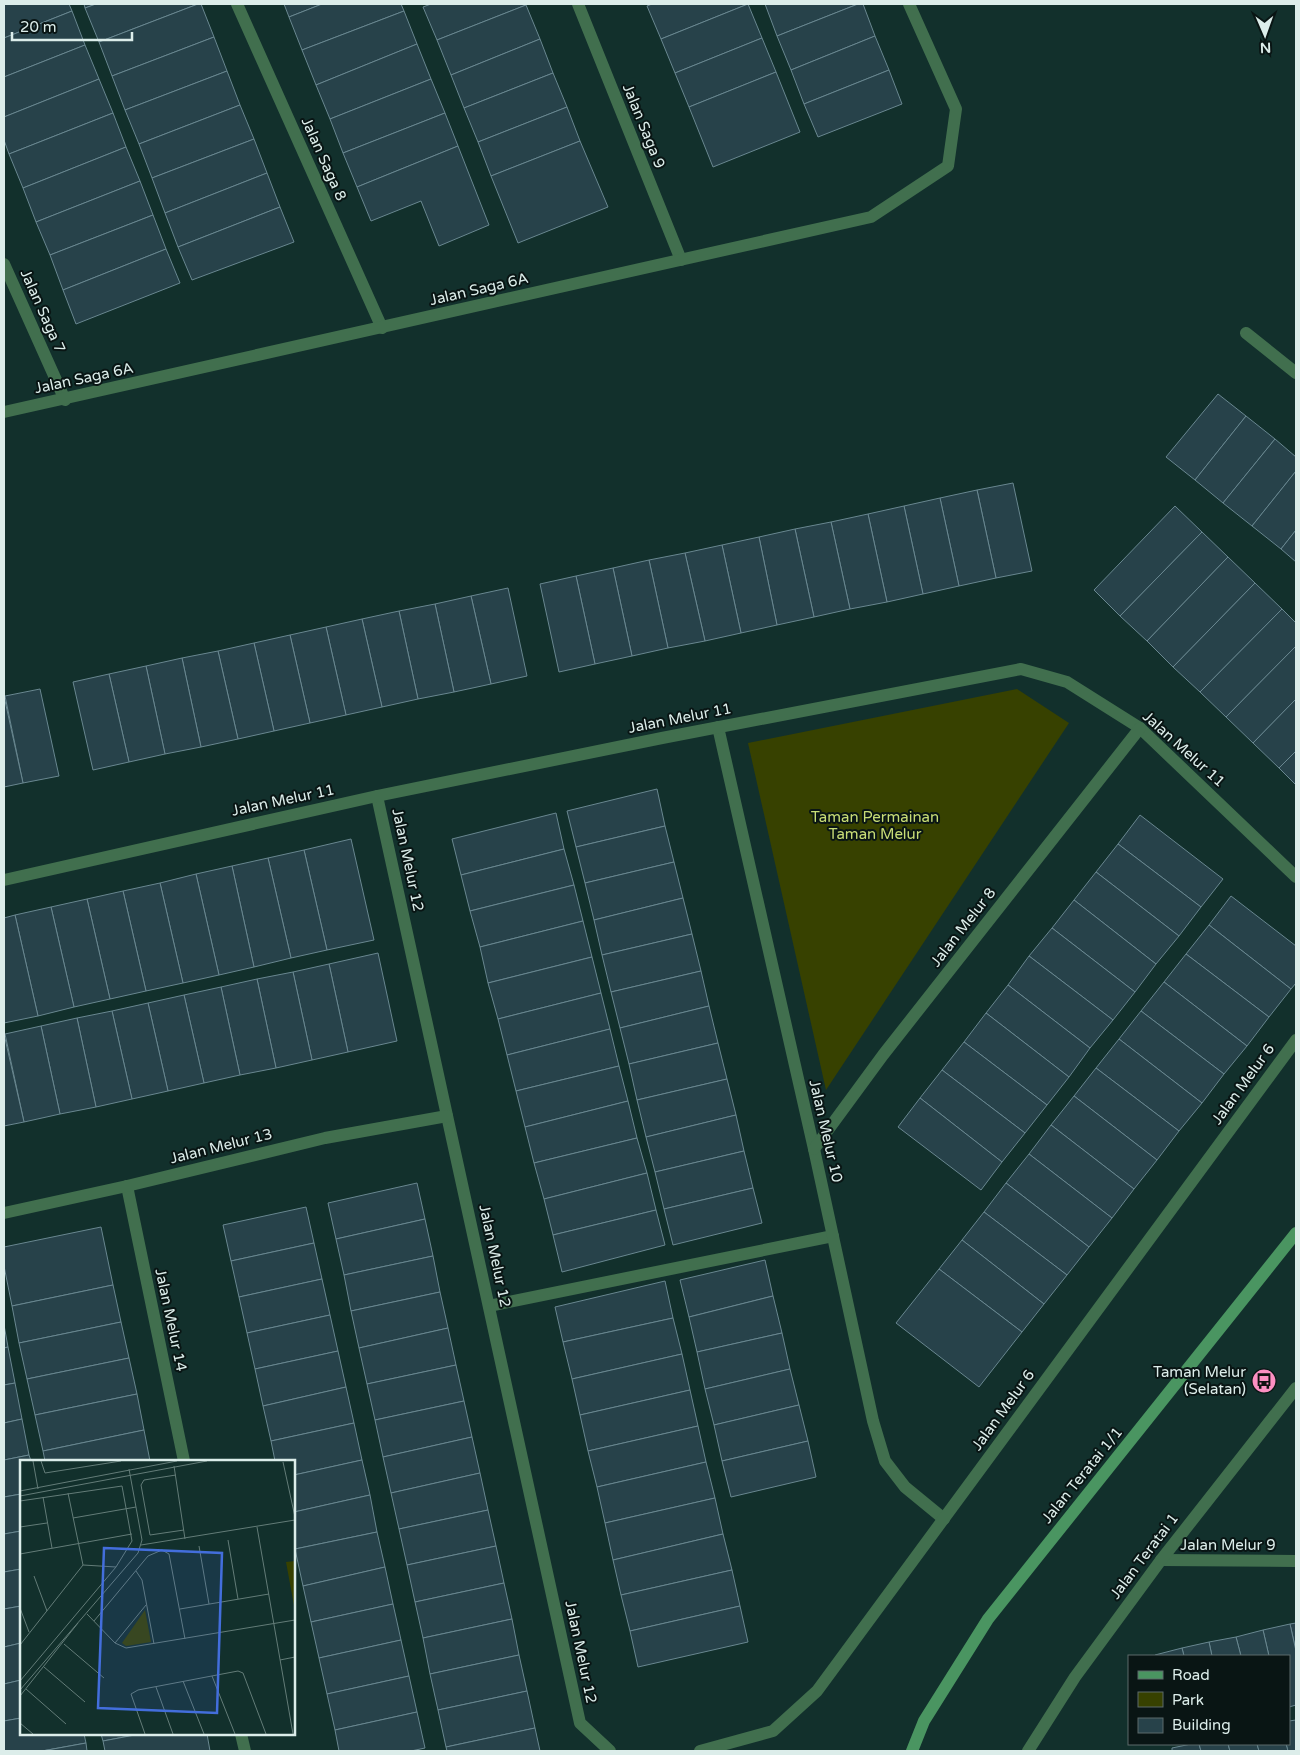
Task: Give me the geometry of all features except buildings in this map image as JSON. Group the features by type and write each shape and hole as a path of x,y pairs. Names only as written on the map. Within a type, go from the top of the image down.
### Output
{"street":[{"name":"Jalan Saga 8","path":"237,4 382,328"},
{"name":"Jalan Saga 9","path":"578,4 680,260"},
{"name":"Jalan Saga 6A","path":"4,412 65,400 871,217 948,166 956,109 909,4"},
{"name":"Jalan Saga 7","path":"4,264 65,400"},
{"path":"1246,333 1296,373"},
{"name":"Jalan Melur 11","path":"4,880 377,796 1021,668 1068,682 1140,728 1296,877"},
{"name":"Jalan Melur 10","path":"718,727 814,1149 873,1421 885,1461 905,1487 944,1519"},
{"name":"Jalan Melur 8","path":"814,1149 883,1055 1140,728"},
{"name":"Jalan Melur 12","path":"377,796 580,1723 610,1751"},
{"name":"Jalan Melur 6","path":"700,1751 773,1731 817,1691 1296,1040"},
{"name":"Jalan Melur 13","path":"4,1213 127,1186 325,1138 448,1116"},
{"name":"Jalan Melur 14","path":"127,1186 184,1460"},
{"name":"Jalan Teratai 1/1","path":"912,1751 924,1722 988,1619 1296,1232"},
{"path":"489,1306 833,1236"},
{"name":"Jalan Teratai 1","path":"1028,1751 1075,1677 1160,1560 1296,1388"},
{"name":"Jalan Melur 9","path":"1160,1560 1296,1561"},
{"path":"242,1735 245,1751"}],"green space":[{"name":"Taman Permainan Taman Melur","path":"1017,689 1069,723 826,1090 748,743"}],"place":[{"name":"Taman Melur (Selatan)","path":"1264,1381"}]}
